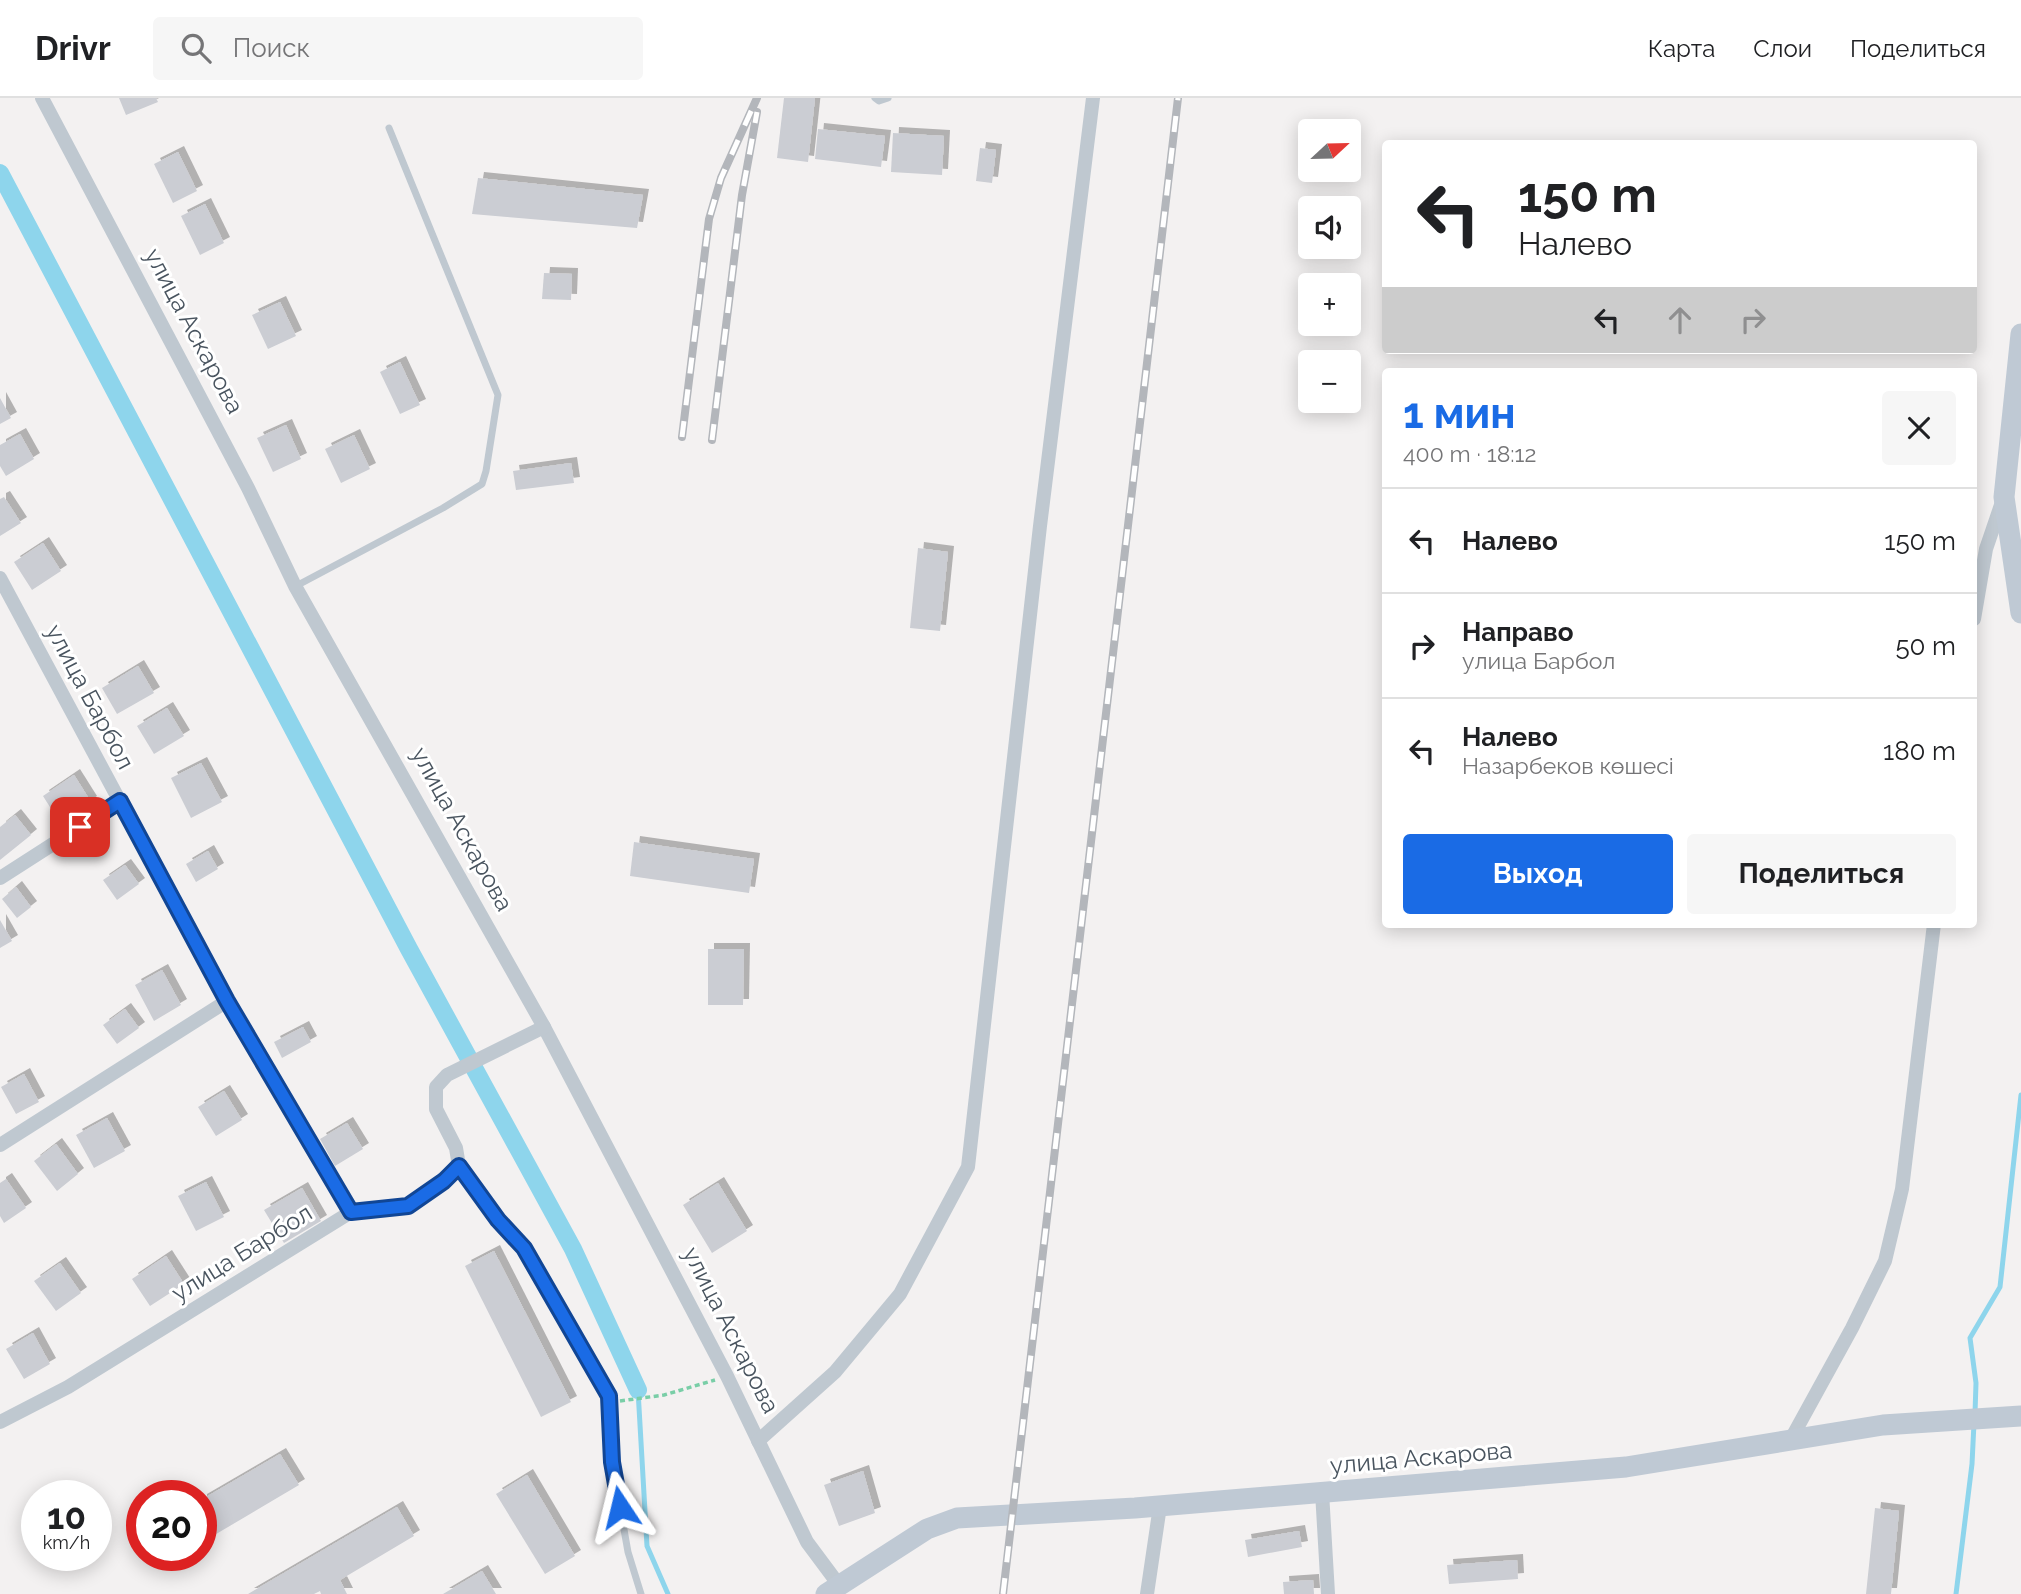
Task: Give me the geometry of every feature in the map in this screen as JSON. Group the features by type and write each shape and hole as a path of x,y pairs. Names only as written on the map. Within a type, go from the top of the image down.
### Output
{"main road":[{"path":"2021,334 2004,497 2021,614"},
{"name":"улица Аскарова","path":"833,1589 927,1529 957,1518 1160,1506 1626,1467 1883,1425 2021,1416"}],"street":[{"name":"улица Аскарова","path":"41,98 248,488 295,586 544,1027 727,1376 807,1542 833,1589"},
{"path":"758,1441 835,1372 900,1294 968,1167 1040,526 1093,98"},
{"path":"1977,602 1986,549 2004,497"},
{"name":"улица Барбол","path":"0,578 6,601 120,801 227,1001 351,1212 68,1387 0,1422"},
{"path":"0,878 120,801"},
{"path":"1791,1439 1852,1328 1885,1261 1902,1189 1934,928"},
{"path":"0,1145 227,1001"},
{"path":"351,1212 408,1206 444,1181 459,1166 456,1149 436,1109 436,1087 447,1075 544,1027"},
{"path":"1322,1492 1328,1594"},
{"path":"1147,1594 1160,1506"}],"lane":[{"path":"875,98 879,101 888,98"},
{"path":"295,586 443,508 482,484 486,471 498,395 389,128"},
{"path":"459,1166 498,1220 524,1248 609,1396 612,1462 628,1552 641,1594"}],"path":[{"path":"609,1403 664,1395 727,1376"}],"building":[{"path":"119,98 156,98 158,102 126,115"},
{"path":"784,98 815,98 808,162 777,158"},
{"path":"818,129 885,136 881,167 815,159"},
{"path":"893,133 944,136 942,175 891,172"},
{"path":"980,148 996,150 992,183 976,181"},
{"path":"178,152 197,191 173,203 154,164"},
{"path":"478,178 643,195 637,228 472,214"},
{"path":"205,204 224,243 200,255 181,216"},
{"path":"544,273 572,274 571,300 542,299"},
{"path":"280,302 296,336 268,349 252,315"},
{"path":"400,362 420,405 400,414 380,372"},
{"path":"0,398 11,418 0,424"},
{"path":"286,425 301,459 273,472 257,438"},
{"path":"20,434 34,459 6,476 0,466 0,445"},
{"path":"354,435 370,469 341,483 325,449"},
{"path":"571,463 574,483 516,490 513,471"},
{"path":"4,497 21,523 0,536 0,499"},
{"path":"43,543 61,571 32,590 14,562"},
{"path":"918,548 948,552 940,631 910,628"},
{"path":"138,666 154,693 117,714 102,688"},
{"path":"167,708 184,736 154,754 137,726"},
{"path":"201,763 222,802 191,818 171,778"},
{"path":"74,775 91,802 60,823 43,796"},
{"path":"15,815 31,835 0,860 0,827"},
{"path":"634,842 754,859 749,893 630,876"},
{"path":"208,851 218,869 196,882 186,864"},
{"path":"125,865 139,884 117,900 103,880"},
{"path":"16,887 31,907 17,918 2,899"},
{"path":"0,920 12,941 0,948"},
{"path":"708,949 744,949 743,1005 708,1005"},
{"path":"162,970 181,1005 154,1021 135,985"},
{"path":"125,1009 139,1028 117,1044 103,1025"},
{"path":"303,1027 311,1042 282,1058 274,1042"},
{"path":"24,1074 39,1102 16,1114 1,1087"},
{"path":"224,1091 242,1120 216,1136 198,1107"},
{"path":"107,1118 125,1151 94,1168 76,1135"},
{"path":"347,1123 363,1149 335,1166 320,1139"},
{"path":"56,1144 78,1174 57,1191 34,1161"},
{"path":"6,1179 26,1208 4,1223 0,1216 0,1183"},
{"path":"206,1182 224,1217 196,1231 178,1196"},
{"path":"718,1183 747,1231 712,1253 683,1205"},
{"path":"302,1188 321,1221 284,1243 264,1210"},
{"path":"494,1251 571,1402 541,1417 465,1266"},
{"path":"166,1256 184,1284 150,1306 132,1279"},
{"path":"60,1263 81,1293 56,1311 34,1281"},
{"path":"33,1333 50,1364 24,1379 6,1349"},
{"path":"280,1454 299,1485 217,1534 217,1491"},
{"path":"863,1471 875,1513 839,1526 824,1485"},
{"path":"527,1475 575,1556 545,1574 496,1494"},
{"path":"397,1507 414,1536 340,1580 347,1594 321,1594 320,1591 314,1594 248,1594"},
{"path":"1875,1508 1899,1511 1891,1594 1866,1594"},
{"path":"1299,1531 1302,1547 1248,1557 1245,1540"},
{"path":"1517,1560 1518,1579 1449,1584 1447,1565"},
{"path":"482,1571 496,1594 443,1594"},
{"path":"1313,1580 1314,1594 1284,1594 1283,1582"}],"waterway":[{"path":"0,173 409,949 573,1249 638,1390"},
{"path":"1975,1413 1976,1383 1970,1338 2000,1287 2021,1095"},
{"path":"638,1390 647,1546 668,1594"},
{"path":"1956,1594 1972,1464 1974,1423"}],"railway":[{"path":"682,437 709,219 721,178 757,98"},
{"path":"1003,1594 1178,98"},
{"path":"712,440 742,195 757,112"}],"route":[{"path":"80,827 120,801 227,1001 351,1212 408,1206 444,1181 459,1166 498,1220 524,1248 609,1396 612,1462 620,1507"}]}
